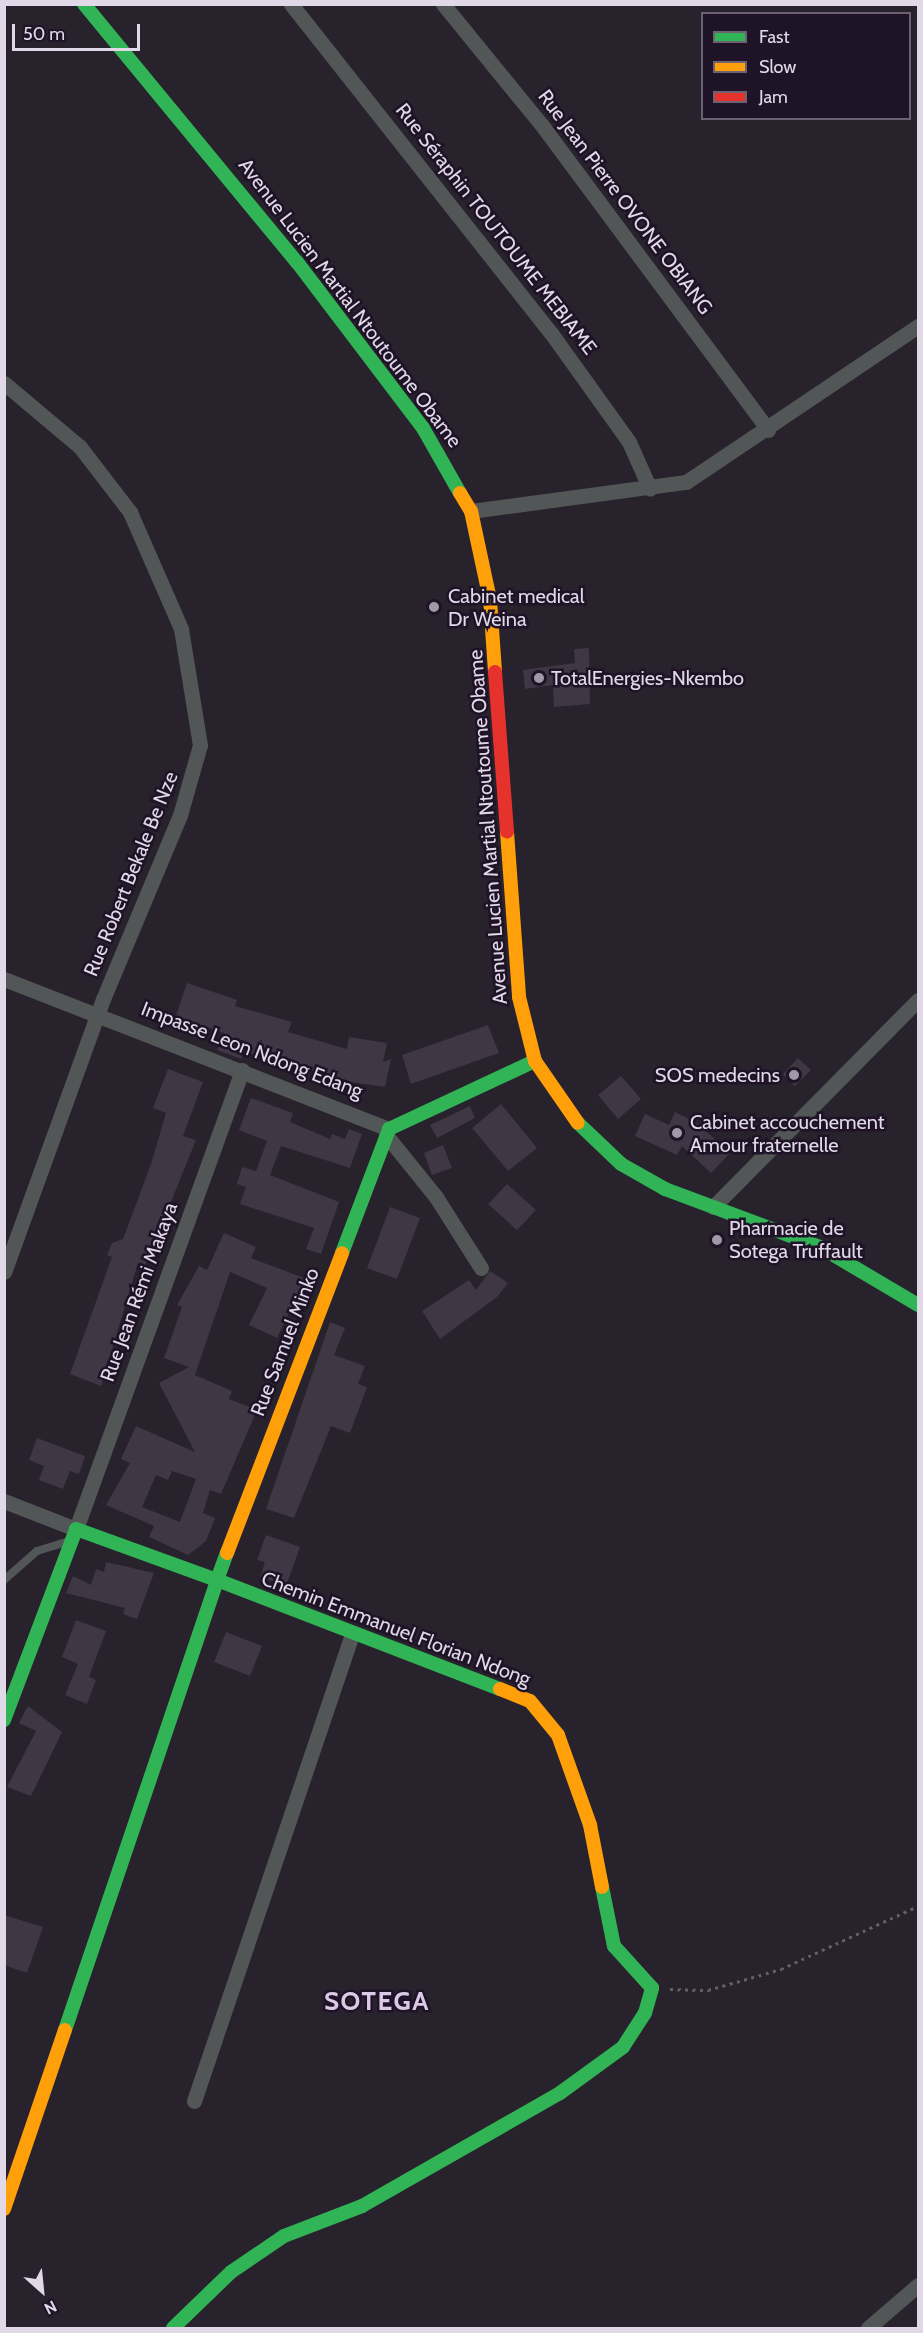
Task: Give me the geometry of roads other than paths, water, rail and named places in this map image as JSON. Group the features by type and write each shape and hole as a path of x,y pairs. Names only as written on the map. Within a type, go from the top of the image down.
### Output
{"street":[{"name":"Avenue Lucien Martial Ntoutoume Obame","path":"84,4 304,271 423,428 471,511 490,600 519,997 535,1061 576,1123 607,1154 665,1189 820,1246 918,1305"},
{"name":"Rue Séraphin TOUTOUME MEBIAME","path":"291,4 551,333 629,442 650,489"},
{"name":"Rue Jean Pierre OVONE OBIANG","path":"443,4 541,124 768,429"},
{"path":"471,511 650,489 686,482 918,326"},
{"name":"Rue Robert Bekale Be Nze","path":"4,383 80,447 130,512 167,589 198,708 201,745 193,779 99,1013 4,1272"},
{"name":"Impasse Leon Ndong Edang","path":"4,979 99,1013 388,1132"},
{"path":"713,1207 918,1000"},
{"path":"481,1268 436,1197 388,1132 535,1061"},
{"name":"Rue Jean Rémi Makaya","path":"74,1535 242,1070"},
{"name":"Rue Samuel Minko","path":"4,2209 218,1580 388,1132"},
{"path":"4,1501 74,1535 218,1580"},
{"path":"4,1720 74,1535"},
{"name":"Chemin Emmanuel Florian Ndong","path":"173,2328 231,2272 284,2236 362,2206 392,2184 440,2164 607,2060 634,2033 652,1988 648,1978 623,1961 614,1946 590,1825 558,1735 545,1714 530,1701 352,1635 218,1580"},
{"path":"194,2101 352,1635"},
{"path":"868,2328 918,2285"}],"lane":[{"path":"4,1580 38,1551 74,1535"}],"place":[{"name":"Cabinet medical Dr Weina","path":"434,607"},
{"name":"TotalEnergies-Nkembo","path":"539,678"},
{"name":"SOS medecins","path":"794,1075"},
{"name":"Cabinet accouchement Amour fraternelle","path":"677,1133"},
{"name":"Pharmacie de Sotega Truffault","path":"717,1240"}],"district":[{"name":"SOTEGA","path":"377,2002"}]}
